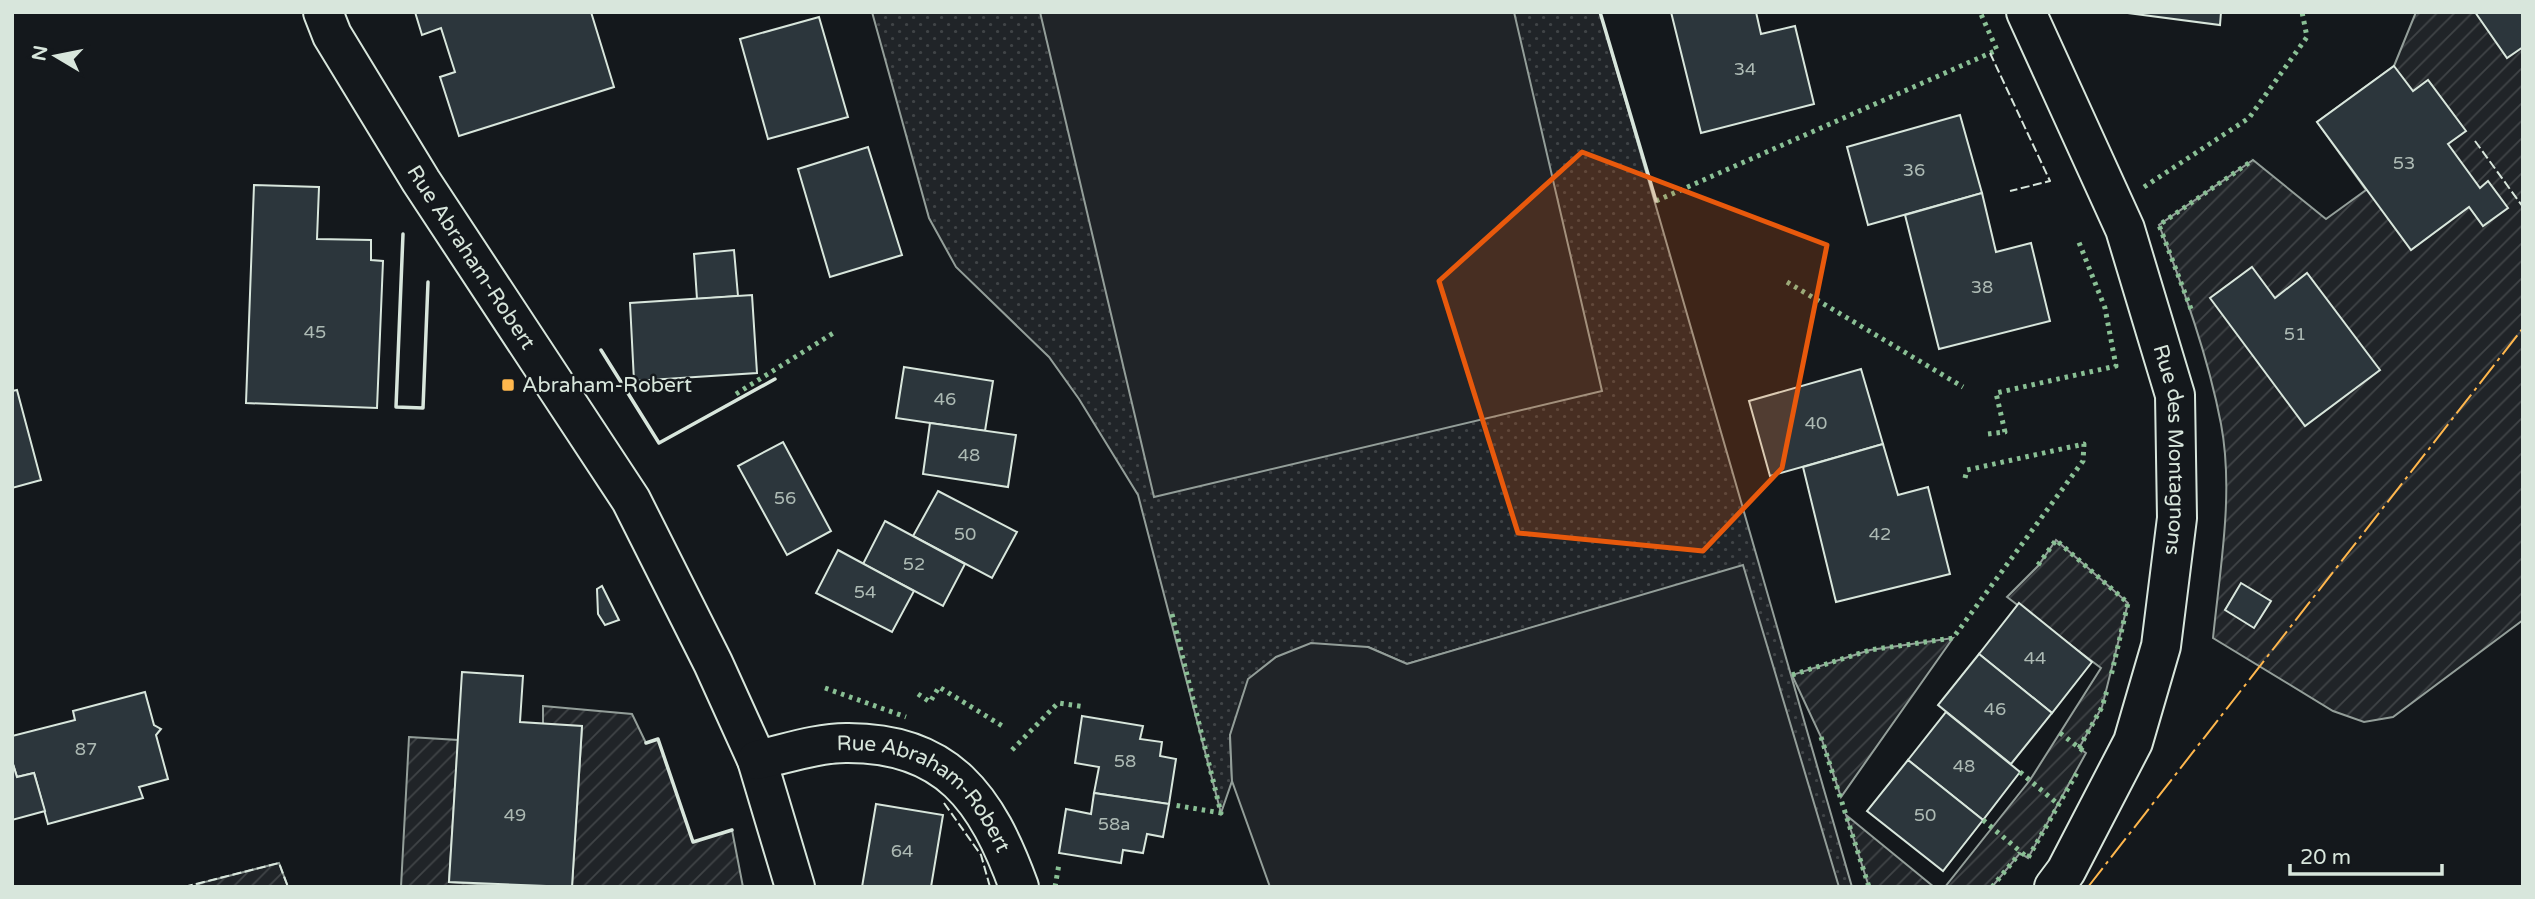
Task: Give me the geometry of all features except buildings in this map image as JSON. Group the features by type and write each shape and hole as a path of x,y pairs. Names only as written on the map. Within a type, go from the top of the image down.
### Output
{"street":[{"name":"Rue Abraham-Robert","path":"323,12 332,35 421,181 631,500 731,700 757,760 795,887"},
{"name":"Rue des Montagnons","path":"2026,12 2125,229 2175,395 2177,518 2161,646 2133,742 2066,871 2054,887"},
{"name":"Rue Abraham-Robert","path":"757,760 843,743 894,747 928,758 951,774 991,818 1019,887"}],"highlighted area":[{"path":"1582,152 1827,245 1782,468 1703,551 1518,533 1439,281"}],"shaded area":[{"path":"872,12 1600,12 1852,887 1839,887 1569,617 1407,664 1368,647 1230,735 1232,781 1221,813 1138,495 1079,399 1049,357 956,267 929,218"},
{"path":"1040,12 1514,12 1602,391 1154,497"},
{"path":"2416,12 2523,12 2523,620 2393,717 2364,722 2333,711 2213,638 2226,504 2225,450 2216,399 2202,348 2159,225 2253,160 2326,219 2366,190 2317,122 2394,66"},
{"path":"2056,540 2128,603 2102,707 2079,748 2086,753 2028,858 2020,853 1992,887 1945,887 2030,780 2101,668 2007,597 2038,566"},
{"path":"1743,565 1839,887 1270,887 1232,781 1230,735 1248,679 1276,657 1311,643 1368,647 1407,664"},
{"path":"1953,638 1841,797 1821,737 1792,675 1870,650"},
{"path":"543,706 632,714 646,743 658,739 693,842 732,830 743,887 572,887 582,727 543,724"},
{"path":"409,737 458,740 449,882 522,887 401,887"},
{"path":"1846,815 1934,887 1869,887"},
{"path":"279,863 288,887 202,887 197,884"}],"hedge":[{"path":"1656,201 1997,50 1980,12"},
{"path":"2144,187 2249,118 2307,37 2302,12"},
{"path":"2191,309 2159,225 2253,160"},
{"path":"1988,434 2005,432 1996,393 2116,366 2105,308 2078,240"},
{"path":"1787,282 1963,387"},
{"path":"736,394 835,332"},
{"path":"1792,675 1870,650 1953,638 2083,461 2084,444 1967,470 1964,482"},
{"path":"2038,565 2056,540 2128,603 2111,676"},
{"path":"1172,614 1221,813 1174,805"},
{"path":"918,694 930,702 939,687 1004,727"},
{"path":"2079,748 2102,707 2108,687"},
{"path":"825,688 906,717"},
{"path":"1012,750 1058,703 1085,707"},
{"path":"2060,733 2086,753"},
{"path":"1821,737 1869,887"},
{"path":"1983,820 2028,858 2078,771"},
{"path":"2020,772 2059,805"},
{"path":"1992,887 2020,853"},
{"path":"1055,887 1059,864"}],"fence":[{"path":"1990,53 2050,181 2010,191"},
{"path":"2475,141 2523,207"},
{"path":"944,803 981,855 990,887"},
{"path":"184,887 279,863 288,887"}],"wall":[{"path":"1600,12 1656,201"},
{"path":"403,234 396,407 423,408 428,282"},
{"path":"601,350 659,443 775,379"},
{"path":"646,743 658,739 693,842 732,830"}],"power":[{"path":"2088,887 2523,328"}],"place":[{"name":"Abraham-Robert","path":"508,385"}]}
